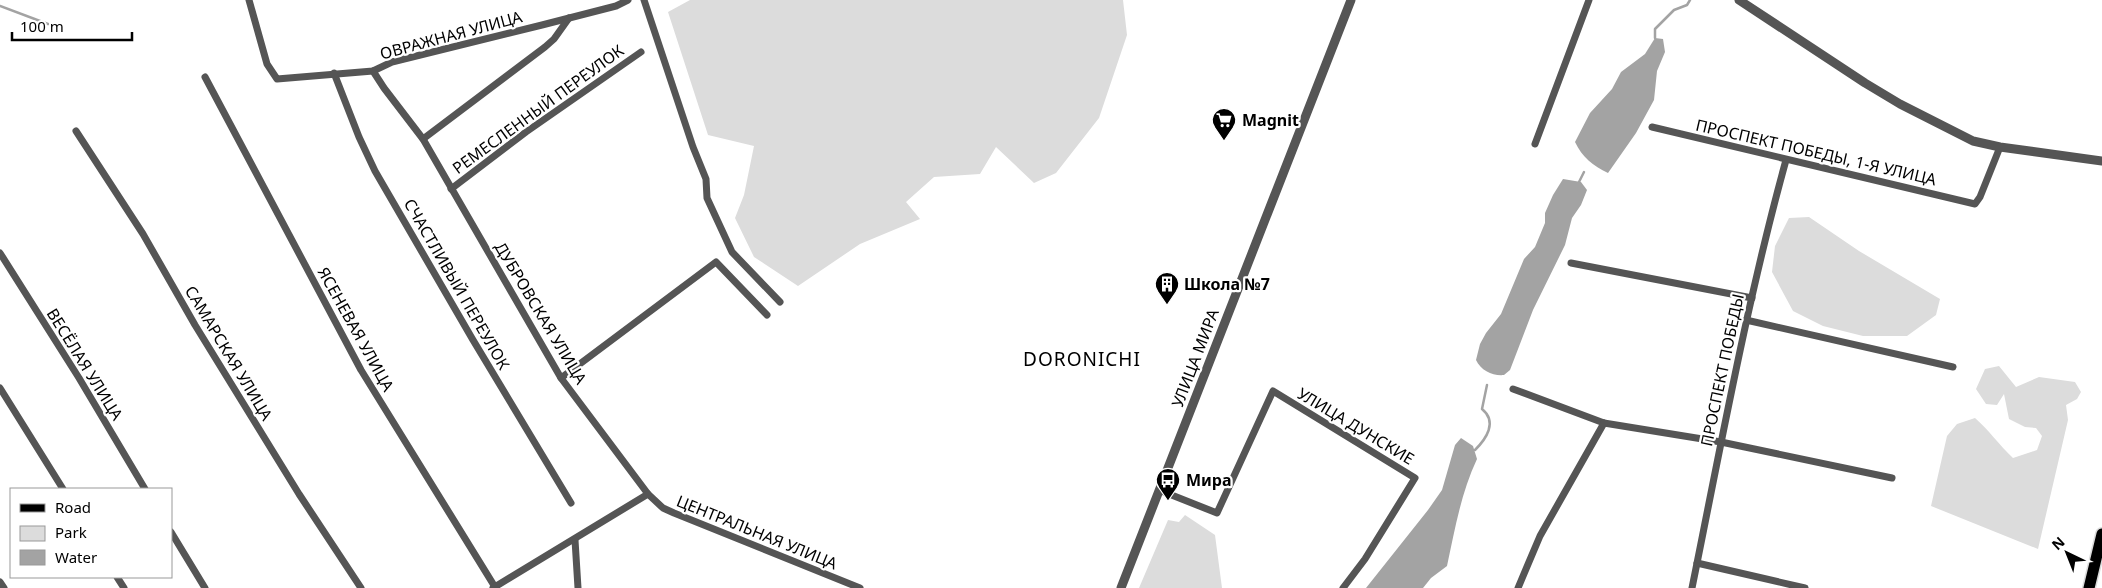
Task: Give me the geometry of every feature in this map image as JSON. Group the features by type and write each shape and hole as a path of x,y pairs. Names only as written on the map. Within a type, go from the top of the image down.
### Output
{"main road":[{"path":"2089,588 2102,534"}],"street":[{"name":"ОВРАЖНАЯ УЛИЦА","path":"249,0 267,64 278,79 373,71 392,62 616,6 628,0"},
{"path":"644,0 693,147 706,179 707,198 732,252 780,302"},
{"name":"УЛИЦА МИРА","path":"1121,588 1351,0"},
{"path":"1535,144 1589,0"},
{"path":"1739,0 1865,83 1900,104 1973,141 2000,147 2102,161"},
{"path":"423,138 545,47 554,39 569,18"},
{"name":"РЕМЕСЛЕННЫЙ ПЕРЕУЛОК","path":"451,189 526,132 641,52"},
{"name":"ДУБРОВСКАЯ УЛИЦА","path":"373,71 423,138 561,378 648,494"},
{"name":"СЧАСТЛИВЫЙ ПЕРЕУЛОК","path":"334,73 359,137 375,171 473,340 571,503"},
{"name":"ЯСЕНЕВАЯ УЛИЦА","path":"205,77 361,370 494,587"},
{"name":"ПРОСПЕКТ ПОБЕДЫ, 1-Я УЛИЦА","path":"1652,126 1786,160 1975,204 1980,197 2000,147"},
{"name":"САМАРСКАЯ УЛИЦА","path":"76,130 143,234 194,326 361,588"},
{"name":"ПРОСПЕКТ ПОБЕДЫ","path":"1692,588 1746,320 1768,225 1786,160"},
{"name":"ВЕСЁЛАЯ УЛИЦА","path":"0,253 79,378 144,488"},
{"path":"561,378 716,262 767,315"},
{"path":"1571,263 1752,298"},
{"path":"1746,320 1954,367"},
{"path":"0,388 62,488"},
{"path":"1513,389 1604,423 1720,442 1892,478"},
{"name":"УЛИЦА ДУНСКИЕ","path":"1159,490 1217,513 1273,391 1415,478 1365,559 1343,588"},
{"path":"1518,588 1540,536 1604,423"},
{"path":"494,587 575,540 648,494"},
{"name":"ЦЕНТРАЛЬНАЯ УЛИЦА","path":"648,494 663,508 674,513 860,588"},
{"path":"172,534 205,588"},
{"path":"575,540 578,588"},
{"path":"1697,563 1805,588"},
{"path":"0,582 4,588"}],"green space":[{"path":"690,0 1123,0 1127,35 1099,118 1056,173 1034,183 996,147 980,174 934,177 906,202 920,219 860,244 798,286 754,257 735,218 744,195 754,146 708,135 668,12"},
{"path":"1809,217 1859,251 1940,299 1936,315 1907,336 1863,336 1823,326 1793,311 1772,272 1775,246 1789,218"},
{"path":"1999,366 2016,387 2039,377 2075,382 2081,392 2077,399 2066,405 2068,420 2038,549 1931,506 1947,436 1957,424 1975,418 2013,458 2037,450 2042,436 2036,428 2025,427 2009,419 2004,394 1997,405 1986,404 1976,389 1985,369"},
{"path":"1185,515 1215,535 1222,588 1139,588 1168,520 1179,522"}],"water":[{"path":"1655,38 1663,39 1665,52 1657,71 1654,100 1636,133 1608,173 1588,160 1575,142 1590,113 1612,89 1621,72 1645,54"},
{"path":"1563,179 1581,182 1587,190 1581,205 1572,218 1565,245 1533,310 1510,370 1504,375 1492,374 1484,370 1476,360 1480,344 1501,314 1524,259 1535,247 1545,223 1545,213"},
{"path":"1461,438 1473,446 1477,459 1463,498 1447,566 1431,578 1423,588 1366,588 1442,490 1455,445"}],"waterway":[{"path":"1655,38 1655,29 1674,10 1687,5 1690,0"},
{"path":"0,6 48,24"},
{"path":"1579,182 1584,172"},
{"path":"1475,450 1483,441 1490,425 1487,414 1482,409 1487,385"}],"place":[{"name":"Magnit","path":"1224,141"},
{"name":"Школа №7","path":"1167,305"},
{"name":"Мира","path":"1168,501"}],"district":[{"name":"DORONICHI","path":"1082,359"}]}
